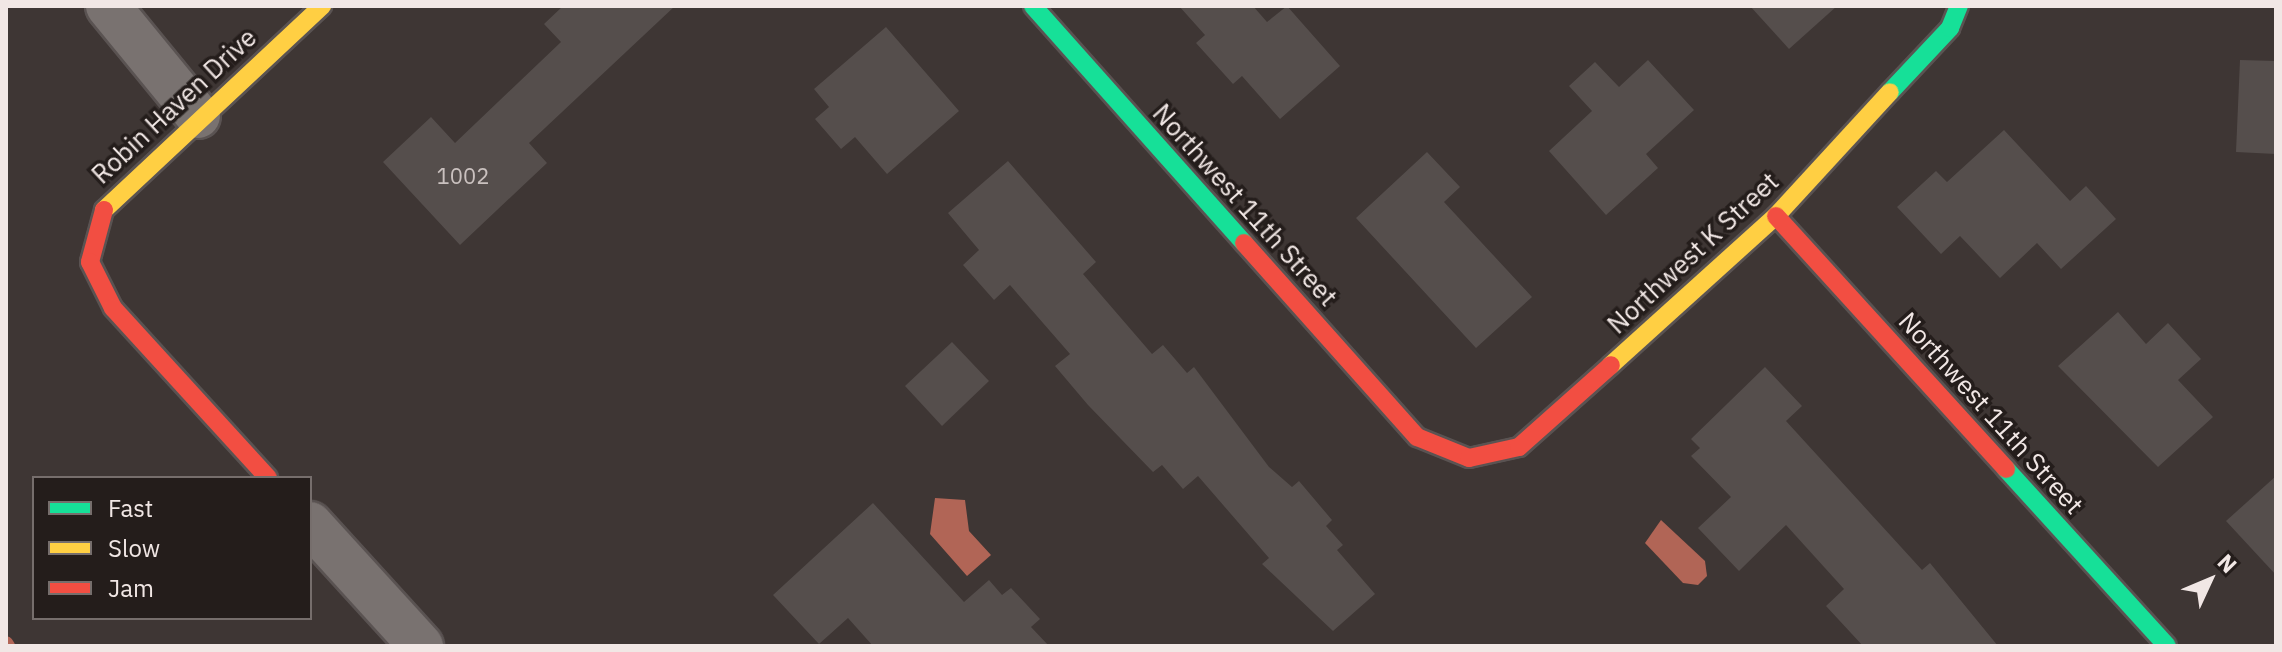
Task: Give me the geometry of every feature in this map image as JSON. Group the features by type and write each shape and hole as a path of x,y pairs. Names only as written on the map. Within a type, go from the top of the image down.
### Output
{"street":[{"path":"108,6 198,116"},
{"name":"Robin Haven Drive","path":"266,476 113,308 90,262 107,200 322,6"},
{"name":"Northwest 11th Street","path":"1033,6 1417,437"},
{"name":"Northwest K Street","path":"1417,437 1469,458 1519,447 1776,216 1950,28 1959,6"},
{"name":"Northwest 11th Street","path":"1776,216 2167,646"},
{"path":"312,526 421,646"}],"shaded area":[{"path":"935,498 965,500 969,531 991,555 967,576 930,534"},
{"path":"1661,520 1705,561 1707,576 1698,585 1683,583 1645,543"}],"building":[{"path":"563,6 675,6 529,143 547,163 460,245 383,162 431,117 455,143 561,42 544,24"},
{"path":"1179,6 1253,6 1267,22 1287,6 1340,66 1280,119 1242,76 1233,84 1196,43 1205,35"},
{"path":"1750,6 1837,6 1789,49"},
{"path":"886,27 959,111 887,174 855,137 841,149 815,119 829,107 814,89"},
{"path":"1648,60 1694,110 1646,154 1658,168 1606,215 1549,151 1592,111 1569,86 1595,62 1619,87"},
{"path":"2240,60 2276,61 2276,154 2236,152"},
{"path":"2004,130 2070,201 2086,186 2116,219 2061,269 2037,243 2000,278 1960,236 1941,254 1897,207 1936,171 1947,182"},
{"path":"1427,152 1460,187 1444,202 1532,297 1476,348 1356,218"},
{"path":"1008,161 1096,262 1083,274 1152,354 1163,345 1187,373 1194,367 1269,467 1292,487 1299,481 1332,520 1326,526 1343,545 1337,550 1375,594 1333,631 1262,564 1269,558 1198,476 1183,489 1162,465 1153,472 1088,405 1055,366 1070,354 1010,285 994,300 963,265 979,250 948,213"},
{"path":"2118,312 2146,344 2168,323 2201,359 2178,380 2213,417 2158,467 2058,366"},
{"path":"952,342 989,381 942,426 905,386"},
{"path":"1765,367 1802,406 1786,421 1922,570 1930,563 1998,646 1863,646 1826,606 1844,589 1786,525 1739,571 1698,528 1731,497 1691,456 1700,448 1691,439"},
{"path":"2276,476 2276,575 2226,521"},
{"path":"873,503 964,602 989,580 1002,595 1011,588 1040,619 1031,627 1049,646 873,646 848,618 819,644 773,595"}],"traffic: fast":[{"path":"1033,6 1244,243"},
{"path":"1890,92 1950,28 1959,6"},
{"path":"2006,469 2167,646"}],"traffic: slow":[{"path":"104,210 322,6"},
{"path":"1611,365 1776,216 1890,92"}],"traffic: jam":[{"path":"104,210 90,262 113,308 266,476"},
{"path":"1776,216 2006,469"},
{"path":"1244,243 1417,437 1469,458 1519,447 1611,365"}]}
